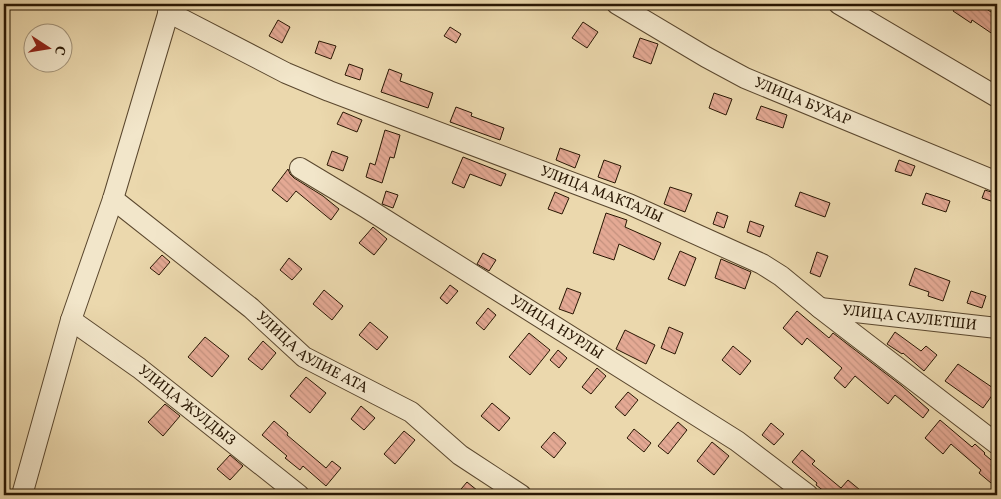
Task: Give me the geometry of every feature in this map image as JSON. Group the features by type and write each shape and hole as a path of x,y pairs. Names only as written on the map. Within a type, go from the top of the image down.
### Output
{"street":[{"name":"УЛИЦА БУХАР","path":"617,4 745,78 997,182"},
{"path":"839,4 997,98"},
{"path":"22,495 71,320 113,199 169,8"},
{"name":"УЛИЦА МАКТАЛЫ","path":"169,8 286,73 629,204 762,264 781,276 997,444"},
{"name":"УЛИЦА НУРЛЫ","path":"300,168 738,441 808,495"},
{"name":"УЛИЦА АУЛИЕ АТА","path":"113,199 252,308 304,357 411,412 460,455 521,495"},
{"name":"УЛИЦА САУЛЕТШИ","path":"820,308 996,324"},
{"name":"УЛИЦА ЖУЛДЫЗ","path":"71,320 139,368 299,495"}],"building":[{"path":"958,4 979,4 997,16 997,37 972,20 971,23 953,11"},
{"path":"278,20 290,27 282,43 269,36"},
{"path":"583,22 598,32 587,48 572,38"},
{"path":"450,27 461,34 456,43 444,36"},
{"path":"640,38 658,44 651,64 633,57"},
{"path":"319,41 336,46 331,59 315,53"},
{"path":"349,64 363,69 360,80 345,75"},
{"path":"389,69 402,74 400,81 433,93 428,108 381,92"},
{"path":"714,93 732,99 726,115 709,108"},
{"path":"761,106 787,115 783,128 756,119"},
{"path":"456,107 472,113 471,116 504,128 500,140 450,122"},
{"path":"343,112 362,120 357,132 337,124"},
{"path":"385,130 400,135 394,158 390,157 382,183 366,177 370,163 375,165"},
{"path":"560,148 580,155 575,168 556,160"},
{"path":"332,151 348,157 343,171 327,165"},
{"path":"463,157 506,174 501,186 470,174 464,188 452,183"},
{"path":"604,160 621,166 615,183 598,177"},
{"path":"899,160 915,166 911,176 895,171"},
{"path":"288,169 294,178 323,196 339,209 331,220 296,191 287,202 272,190"},
{"path":"670,187 692,194 685,212 664,204"},
{"path":"985,190 997,194 997,203 982,198"},
{"path":"386,191 398,195 393,208 382,204"},
{"path":"555,192 569,198 562,214 548,209"},
{"path":"800,192 830,203 825,217 795,206"},
{"path":"926,193 950,201 946,212 922,204"},
{"path":"717,212 728,216 724,228 713,224"},
{"path":"606,213 627,220 625,227 661,243 654,260 619,244 614,260 593,253"},
{"path":"750,221 764,226 760,237 747,232"},
{"path":"373,227 387,239 374,255 359,243"},
{"path":"680,251 696,258 685,286 668,279"},
{"path":"817,252 828,256 820,277 810,273"},
{"path":"483,253 496,260 489,271 477,264"},
{"path":"162,255 170,262 159,275 150,268"},
{"path":"289,258 302,269 292,280 280,270"},
{"path":"721,259 751,272 745,289 715,278"},
{"path":"915,268 950,281 943,301 928,296 929,292 909,285"},
{"path":"450,285 458,291 447,304 440,298"},
{"path":"567,288 581,293 573,314 559,309"},
{"path":"324,290 343,306 332,320 313,304"},
{"path":"971,291 986,296 982,308 967,303"},
{"path":"488,308 496,315 484,330 476,323"},
{"path":"797,311 829,338 833,333 902,386 929,410 923,418 895,395 888,404 855,376 845,388 834,378 842,368 807,338 802,345 783,328"},
{"path":"370,322 388,337 377,350 359,335"},
{"path":"669,327 683,333 675,354 661,348"},
{"path":"625,330 655,345 646,364 616,349"},
{"path":"895,332 921,351 926,346 937,355 924,371 903,353 887,344"},
{"path":"529,333 550,350 530,375 509,357"},
{"path":"205,337 229,356 212,377 188,357"},
{"path":"263,341 276,353 262,370 248,359"},
{"path":"733,346 751,361 740,375 722,360"},
{"path":"558,350 567,358 559,368 550,360"},
{"path":"958,364 996,390 983,408 945,381"},
{"path":"597,368 606,376 591,394 582,387"},
{"path":"306,377 326,393 310,413 290,396"},
{"path":"628,392 638,400 625,416 615,407"},
{"path":"492,403 510,418 499,431 481,416"},
{"path":"165,404 180,416 163,436 148,422"},
{"path":"361,406 375,418 364,430 351,419"},
{"path":"940,420 972,447 975,444 997,465 997,488 979,473 981,470 951,444 943,454 925,438"},
{"path":"274,421 288,433 287,435 326,468 332,461 341,468 326,486 303,466 300,470 262,435"},
{"path":"678,422 687,430 668,454 658,446"},
{"path":"771,423 784,434 774,445 762,435"},
{"path":"634,429 651,443 644,452 627,438"},
{"path":"404,431 415,440 395,464 384,454"},
{"path":"554,432 566,443 554,458 541,447"},
{"path":"712,442 729,456 714,475 697,461"},
{"path":"802,450 815,461 812,464 841,488 848,480 866,495 829,495 792,462"},
{"path":"230,455 243,466 230,480 217,469"},
{"path":"467,482 483,495 456,495"}]}
